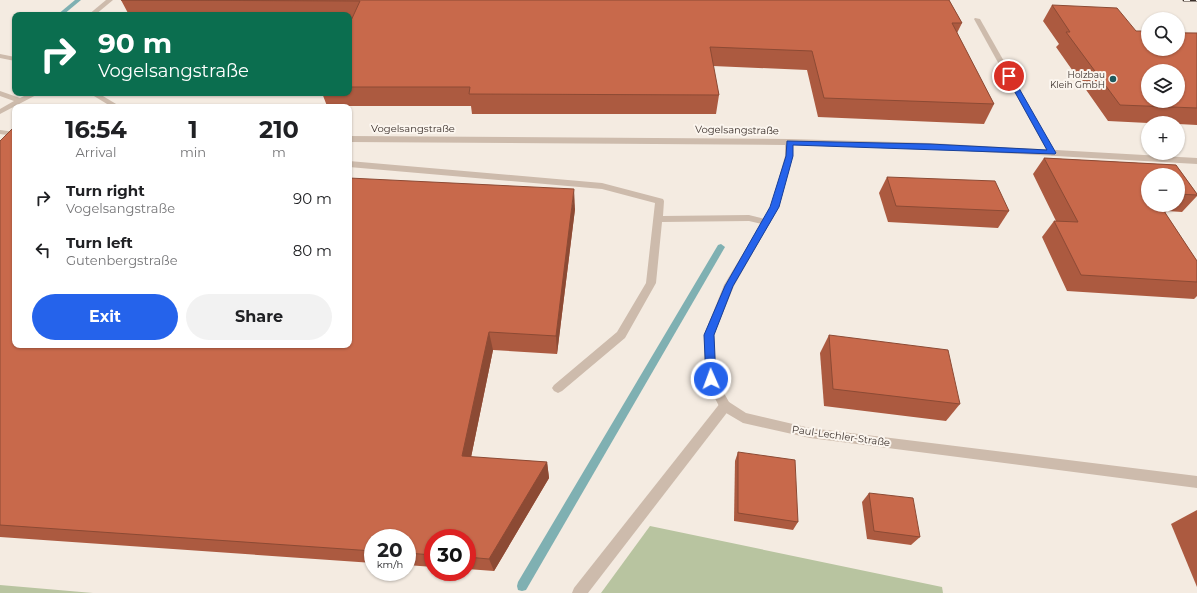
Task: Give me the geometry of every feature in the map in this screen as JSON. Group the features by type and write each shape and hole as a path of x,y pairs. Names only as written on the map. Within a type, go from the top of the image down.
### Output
{"street":[{"path":"94,12 110,0"},
{"path":"977,19 1052,153"},
{"path":"0,56 12,58"},
{"path":"0,93 20,101"},
{"path":"15,104 30,96"},
{"path":"98,96 112,104"},
{"path":"0,112 12,105"},
{"path":"0,132 12,134"},
{"name":"Vogelsangstraße","path":"352,139 678,140 789,142 930,146 1197,161"},
{"name":"Paul-Lechler-Straße","path":"789,142 790,156 774,207 729,286 709,335 711,379 725,406 743,418 810,433 1197,482"},
{"path":"352,164 602,186 660,201 651,283 621,335 558,388"},
{"path":"658,219 749,218 766,222"},
{"path":"579,593 725,406"}],"green space":[{"path":"650,526 942,587 943,593 601,593"},
{"path":"0,585 93,593 0,593"}],"building":[{"path":"121,0 949,0 962,23 952,23 994,104 824,98 812,51 710,47 719,95 469,94 470,87 352,87 352,18 360,1"},
{"path":"1052,5 1117,8 1136,31 1141,31 1141,56 1185,56 1185,33 1197,33 1197,108 1185,108 1185,64 1141,64 1141,106 1120,105 1066,32 1070,32"},
{"path":"12,129 12,348 352,348 352,178 574,189 556,336 489,332 462,456 547,462 489,559 476,558 476,529 424,529 424,554 416,554 416,529 364,529 364,550 0,525 0,141"},
{"path":"1044,158 1176,165 1178,168 1141,168 1141,212 1165,212 1197,261 1197,282 1081,275 1054,221 1078,222"},
{"path":"887,177 995,181 1009,211 896,206"},
{"path":"1185,177 1197,194 1185,194"},
{"path":"829,335 948,350 960,404 833,389"},
{"path":"738,452 795,460 798,522 738,513"},
{"path":"869,493 913,498 920,537 874,531"}],"waterway":[{"path":"64,12 78,0"},
{"path":"522,586 721,247"}],"railway":[{"path":"1184,0 1197,0"}],"place":[{"name":"Holzbau Kleih GmbH","path":"1113,79"}],"route":[{"path":"711,379 709,335 729,286 774,207 790,156 789,142 930,146 1052,153 1009,76"}]}
